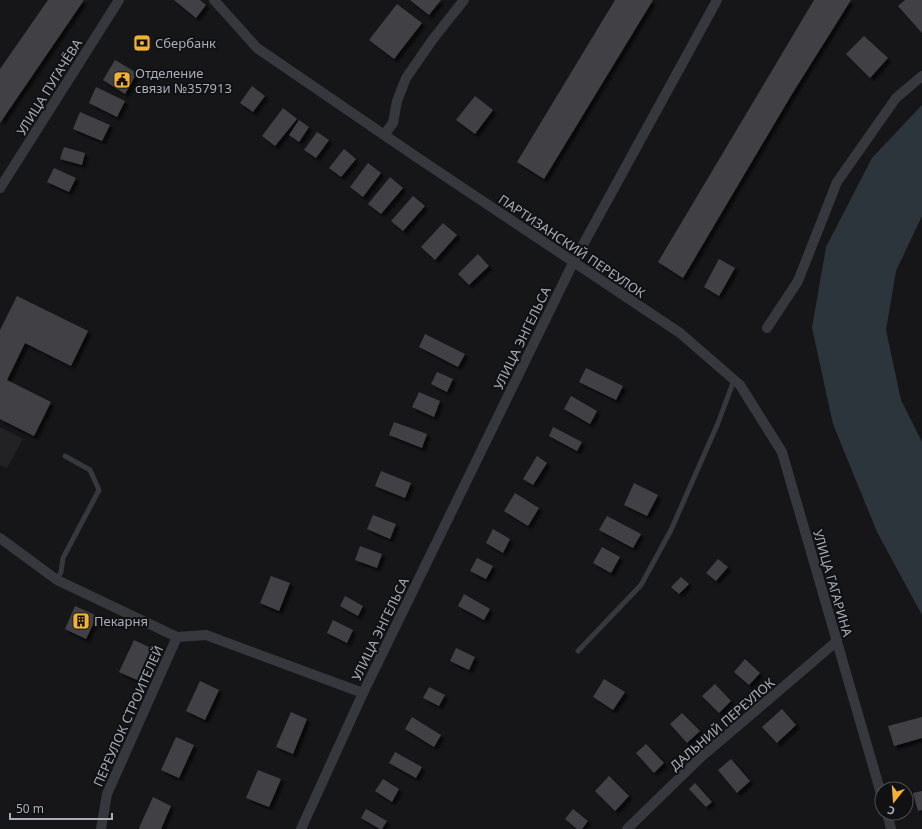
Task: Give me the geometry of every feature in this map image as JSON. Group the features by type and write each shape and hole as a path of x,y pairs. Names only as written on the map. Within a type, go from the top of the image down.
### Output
{"street":[{"name":"УЛИЦА ПУГАЧЁВА","path":"0,188 119,0"},
{"name":"ПАРТИЗАНСКИЙ ПЕРЕУЛОК","path":"214,0 257,48 680,333 737,383"},
{"path":"384,135 393,123 398,101 406,78 433,39 464,0"},
{"name":"УЛИЦА ЭНГЕЛЬСА","path":"301,829 363,693 574,262 717,0"},
{"path":"767,328 798,281 837,182 896,98 922,76"},
{"name":"УЛИЦА ГАГАРИНА","path":"737,383 782,452 877,781"},
{"name":"УЛИЦА ЭНГЕЛЬСА","path":"0,538 57,580 177,637 206,635 363,693"},
{"name":"ПЕРЕУЛОК СТРОИТЕЛЕЙ","path":"101,829 107,794 177,637"},
{"name":"ДАЛЬНИЙ ПЕРЕУЛОК","path":"627,829 700,758 837,641"}],"lane":[{"path":"578,651 641,585 671,530 737,383"},
{"path":"57,580 61,572 63,558 99,490 90,470 65,456"}],"shaded area":[{"path":"922,105 922,216 896,271 886,330 901,400 922,442 922,615 877,532 833,424 812,328 826,247 872,158"},
{"path":"0,427 23,439 7,468 0,465"}],"building":[{"path":"48,0 84,0 0,123 0,69"},
{"path":"174,0 200,0 206,5 196,18"},
{"path":"410,0 441,0 429,15"},
{"path":"615,0 653,0 544,179 517,162"},
{"path":"814,0 851,0 792,94 683,278 658,262"},
{"path":"905,0 922,0 922,33 898,6"},
{"path":"397,4 422,23 394,59 369,40"},
{"path":"864,36 888,58 870,78 846,54"},
{"path":"115,60 137,73 125,94 103,80"},
{"path":"252,86 265,96 253,112 240,103"},
{"path":"96,87 125,101 117,117 89,103"},
{"path":"475,96 493,110 475,134 456,120"},
{"path":"283,108 297,119 275,146 262,136"},
{"path":"80,112 110,125 102,141 73,129"},
{"path":"299,120 309,127 299,142 289,135"},
{"path":"317,132 329,140 316,158 304,150"},
{"path":"64,147 85,153 82,165 60,159"},
{"path":"344,149 356,159 341,177 329,168"},
{"path":"368,163 381,173 363,197 350,187"},
{"path":"54,168 76,178 69,192 47,182"},
{"path":"390,177 403,188 381,214 368,204"},
{"path":"413,196 425,206 403,231 391,221"},
{"path":"443,223 457,235 435,260 421,247"},
{"path":"478,254 489,266 469,285 458,274"},
{"path":"719,259 735,268 719,296 704,287"},
{"path":"17,296 88,331 71,366 25,343 7,380 51,402 34,436 0,419 0,330"},
{"path":"425,334 465,354 458,367 419,347"},
{"path":"586,368 623,386 616,400 579,382"},
{"path":"437,372 453,379 447,392 431,384"},
{"path":"419,392 440,401 434,417 412,407"},
{"path":"571,396 597,411 590,424 564,409"},
{"path":"394,422 427,434 422,448 389,435"},
{"path":"553,427 582,442 577,451 549,436"},
{"path":"537,456 547,463 533,485 523,479"},
{"path":"381,471 411,483 405,498 375,486"},
{"path":"634,483 658,495 647,516 624,505"},
{"path":"515,493 539,508 528,526 504,511"},
{"path":"373,515 396,524 390,539 367,529"},
{"path":"607,516 641,534 633,548 599,530"},
{"path":"493,529 510,539 503,553 486,543"},
{"path":"360,546 382,554 377,568 355,560"},
{"path":"602,547 620,557 611,573 593,563"},
{"path":"477,558 493,566 486,579 470,571"},
{"path":"718,559 728,567 716,581 706,573"},
{"path":"271,576 290,583 279,611 260,603"},
{"path":"681,577 689,584 679,594 671,587"},
{"path":"464,594 490,609 484,620 458,606"},
{"path":"345,596 363,606 358,616 340,606"},
{"name":"Пекарня","path":"75,606 97,616 86,639 65,629"},
{"path":"333,620 353,630 347,643 327,633"},
{"path":"134,640 151,648 137,680 119,672"},
{"path":"456,648 475,657 469,670 450,661"},
{"path":"745,659 760,673 749,685 734,672"},
{"path":"604,679 625,692 613,710 593,697"},
{"path":"200,681 219,690 205,720 186,711"},
{"path":"715,684 731,701 719,713 702,696"},
{"path":"429,687 445,695 439,706 423,698"},
{"path":"782,709 796,725 777,743 762,727"},
{"path":"291,712 307,719 293,754 276,747"},
{"path":"682,713 700,731 687,743 670,724"},
{"path":"412,717 441,735 434,747 405,729"},
{"path":"922,717 922,738 894,746 888,726"},
{"path":"176,737 194,745 179,778 161,770"},
{"path":"646,744 664,763 654,773 636,753"},
{"path":"395,752 422,767 416,778 389,763"},
{"path":"731,759 750,781 737,793 718,770"},
{"path":"258,770 281,779 269,807 246,798"},
{"path":"609,776 629,796 615,811 595,791"},
{"path":"383,779 399,789 392,802 375,791"},
{"path":"695,783 712,802 706,807 689,789"},
{"path":"922,791 922,810 918,811 914,793"},
{"path":"153,797 171,806 161,829 140,829 139,828"},
{"path":"366,809 387,821 382,829 361,818"},
{"path":"573,809 588,821 582,829 577,829 565,819"}],"place":[{"name":"Сбербанк","path":"142,43"},
{"name":"Отделение связи №357913","path":"122,80"},
{"name":"Пекарня","path":"81,621"}]}
